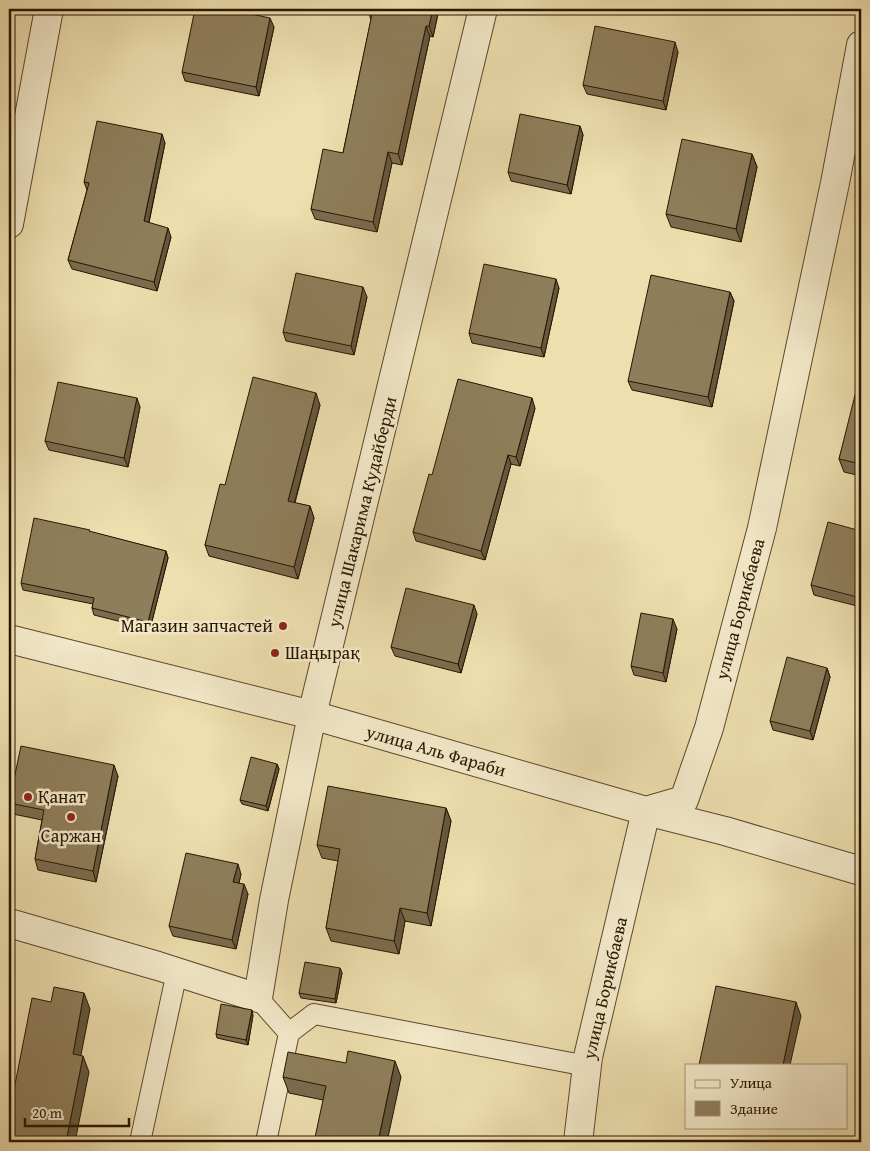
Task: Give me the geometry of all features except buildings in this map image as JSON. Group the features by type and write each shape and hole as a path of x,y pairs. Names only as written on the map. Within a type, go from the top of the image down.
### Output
{"street":[{"path":"9,224 49,9"},
{"name":"улица Шакарима Кудайберди","path":"258,998 274,900 312,715 483,9"},
{"name":"улица Борикбаева","path":"578,1142 588,1057 646,812 684,800 709,728 762,528 835,183 861,46"},
{"name":"улица Аль Фараби","path":"9,639 312,715 646,812 725,831 861,871"},
{"path":"9,923 177,972 258,998"}],"lane":[{"path":"140,1142 177,972"},
{"path":"258,998 289,1033"},
{"path":"266,1142 289,1033 314,1014 587,1066"}],"place":[{"name":"Магазин запчастей","path":"283,626"},
{"name":"Шаңырақ","path":"275,653"},
{"name":"Қанат","path":"28,797"},
{"name":"Саржан","path":"71,817"}]}
